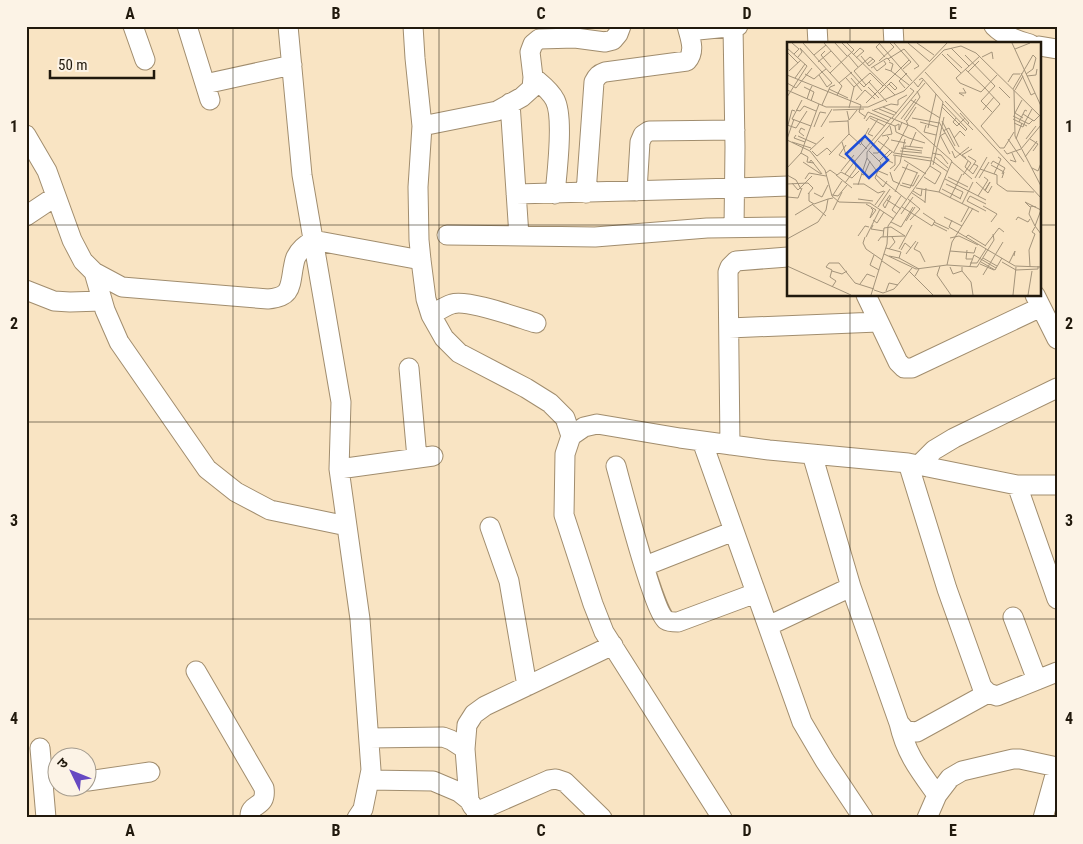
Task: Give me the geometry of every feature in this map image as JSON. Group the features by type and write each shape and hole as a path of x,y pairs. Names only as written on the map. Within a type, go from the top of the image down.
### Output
{"street":[{"path":"133,26 145,60"},
{"path":"187,26 207,92 292,65"},
{"path":"288,26 302,175 341,402 339,469 360,619 371,770 361,815"},
{"path":"413,26 422,126 418,187 420,260 426,299 431,315 444,338 459,353 526,388 550,403 564,418 571,436 566,454 564,515 604,632 722,818"},
{"path":"422,126 497,110 522,97 532,88 533,77 530,52 533,44 539,39 575,38 605,42 613,40 618,34 620,26"},
{"path":"688,26 698,30 738,26"},
{"path":"586,193 594,82 596,78 599,74 605,72 687,61 691,56 692,50 688,26"},
{"path":"733,26 734,228"},
{"path":"818,26 818,42"},
{"path":"893,26 894,42"},
{"path":"994,26 1010,38 1023,42"},
{"path":"1040,46 1057,49"},
{"path":"533,77 550,92 556,102 560,120 555,194"},
{"path":"510,103 520,236"},
{"path":"637,191 640,142 643,135 649,131 735,130"},
{"path":"26,135 47,171 72,240 83,261 94,272 122,287 268,299 279,298 286,293 291,285 295,258 302,248 313,240 420,260"},
{"path":"516,194 787,186"},
{"path":"26,216 56,196"},
{"path":"447,235 596,237 707,228 787,227"},
{"path":"730,445 728,272 736,261 787,256"},
{"path":"94,272 102,301 119,342 207,469 236,492 270,510 347,526"},
{"path":"26,290 54,301 102,301"},
{"path":"866,296 898,362 904,368 912,368 1038,301 1057,339"},
{"path":"431,315 452,304 459,303 489,309 536,324"},
{"path":"729,328 878,322"},
{"path":"339,469 425,457 410,368"},
{"path":"913,464 954,438 1057,388"},
{"path":"571,436 584,427 598,424 769,450 913,464 1017,485 1057,485"},
{"path":"702,441 802,722 862,818"},
{"path":"812,454 851,587 899,723 902,739 909,755 937,795"},
{"path":"913,464 947,590 982,687 988,693 997,696 1057,672"},
{"path":"616,466 660,613 666,620 678,622 756,593"},
{"path":"1017,485 1057,599"},
{"path":"490,527 509,581 527,686"},
{"path":"645,566 734,531"},
{"path":"768,626 851,587"},
{"path":"1013,617 1037,680"},
{"path":"474,810 465,749 467,725 474,714 485,706 613,645"},
{"path":"196,671 264,788 265,796 262,802 249,813 250,818"},
{"path":"899,723 906,731 916,732 988,693"},
{"path":"369,738 443,737 465,749"},
{"path":"40,748 48,779"},
{"path":"927,818 937,795 950,778 962,771 1006,760 1020,759 1057,767 1043,818"},
{"path":"98,780 150,772"},
{"path":"474,810 549,780 556,779 565,782 594,813"},
{"path":"369,780 433,781 459,792 474,810"},
{"path":"46,818 49,796"}]}
